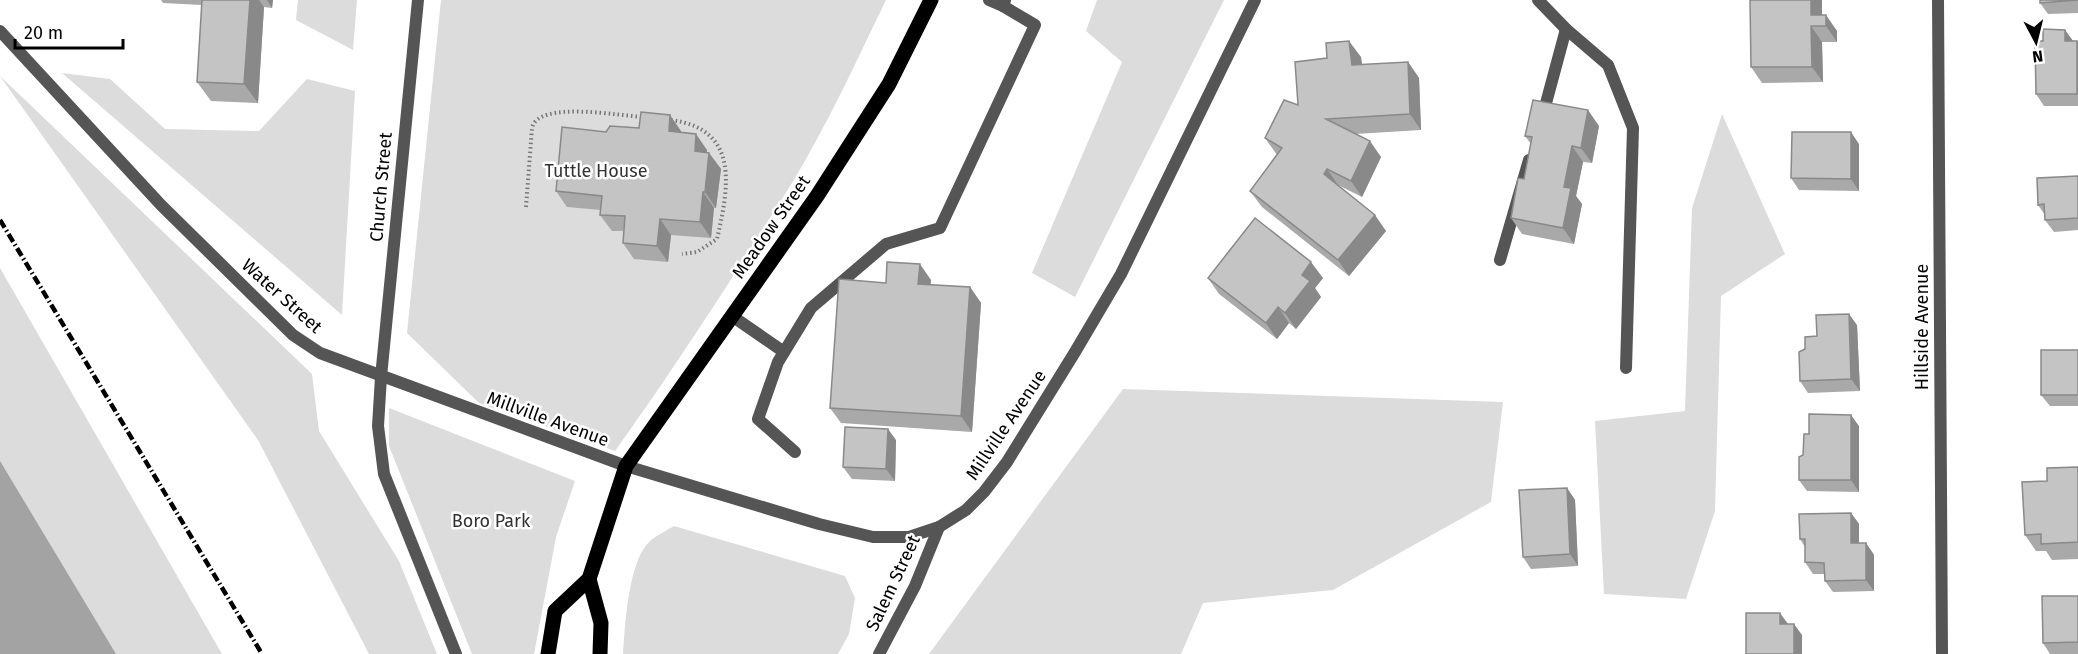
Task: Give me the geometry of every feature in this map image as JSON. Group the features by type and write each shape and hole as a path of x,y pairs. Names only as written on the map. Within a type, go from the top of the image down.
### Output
{"main road":[{"name":"Meadow Street","path":"626,466 817,196 889,84 931,0"},
{"path":"548,654 555,610 589,579 626,466"},
{"path":"589,579 601,623 600,654"}],"street":[{"name":"Church Street","path":"381,377 418,0"},
{"path":"795,452 758,419 784,352 811,308 886,244 940,228 1035,25 1004,3 988,0"},
{"name":"Millville Avenue","path":"381,377 626,466 819,524 873,537 909,537 939,527 966,510 984,492 1007,462 1076,352 1121,274 1255,0"},
{"path":"1538,0 1566,29 1608,65 1633,128 1626,368"},
{"name":"Hillside Avenue","path":"1938,0 1942,654"},
{"path":"1539,126 1566,29"},
{"name":"Water Street","path":"0,31 161,205 294,335 320,353 381,377"},
{"path":"1500,260 1533,148"},
{"path":"732,316 784,352"},
{"path":"381,377 378,426 384,474 456,654"},
{"name":"Salem Street","path":"879,654 915,586 939,527"}],"path":[{"path":"526,207 532,128 533,122 538,117 556,111 654,118"},
{"path":"664,119 701,127 708,132 725,158 722,218 717,239 697,252 682,254"}],"green space":[{"path":"298,0 357,0 353,50 296,20"},
{"name":"Tuttle House","path":"441,0 886,0 831,112 795,178 707,316 615,451 479,403 407,333"},
{"path":"1097,0 1224,0 1075,297 1032,273 1122,62 1086,31"},
{"path":"62,73 110,79 165,129 259,131 307,79 355,91 342,315"},
{"path":"0,76 312,374 319,431 399,561 437,654 369,654 258,440"},
{"path":"1722,114 1785,254 1721,296 1715,511 1686,599 1604,594 1595,421 1685,411 1692,208"},
{"path":"0,268 222,654 115,654 0,464"},
{"path":"1123,389 1503,402 1491,502 1333,590 1203,603 1181,654 929,654"},
{"name":"Boro Park","path":"389,408 575,481 556,537 534,654 472,654 389,446"},
{"path":"674,526 845,576 855,598 849,634 838,654 623,654 629,594 637,563 650,541"}],"shaded area":[{"path":"0,461 116,654 0,654"}],"building":[{"path":"202,0 250,0 244,84 197,82"},
{"path":"1750,0 1811,0 1811,15 1826,15 1826,26 1811,26 1812,67 1751,67"},
{"path":"2040,0 2078,0 2040,3"},
{"path":"2043,29 2065,30 2065,41 2077,41 2077,94 2036,94 2035,41 2043,41"},
{"path":"1349,41 1352,65 1408,62 1410,114 1326,119 1370,141 1351,181 1327,169 1324,174 1375,215 1338,260 1250,191 1282,148 1265,138 1284,100 1298,105 1295,62 1327,58 1326,43"},
{"path":"1533,100 1588,110 1581,148 1572,146 1564,187 1571,188 1563,228 1511,218 1518,178 1524,179 1532,137 1525,136"},
{"path":"641,112 670,115 669,131 696,134 695,151 709,153 700,222 660,219 657,246 623,243 625,216 600,215 602,196 556,191 562,127 606,132 610,126 639,128"},
{"path":"1792,132 1851,132 1851,179 1791,178"},
{"path":"2078,176 2078,218 2045,220 2044,204 2038,205 2037,178"},
{"path":"1255,218 1311,262 1302,275 1310,281 1285,313 1278,307 1266,323 1208,278"},
{"path":"887,262 920,264 918,284 970,287 961,416 830,408 839,279 886,283"},
{"path":"1849,314 1851,379 1800,381 1799,352 1805,349 1805,337 1817,336 1816,315"},
{"path":"2041,350 2078,350 2078,395 2041,395"},
{"path":"1809,414 1851,415 1851,480 1799,480 1799,457 1803,455 1804,434 1809,434"},
{"path":"845,427 888,429 886,469 843,467"},
{"path":"2078,467 2078,542 2041,544 2041,534 2025,535 2022,482 2047,481 2047,468"},
{"path":"1567,488 1570,554 1523,557 1519,490"},
{"path":"1851,513 1851,543 1866,543 1866,580 1825,581 1824,563 1805,562 1805,539 1800,539 1799,514"},
{"path":"2042,596 2078,596 2078,642 2043,643"},
{"path":"1746,613 1780,613 1780,624 1794,624 1794,654 1746,654"}],"railway":[{"path":"0,220 262,654"}]}
